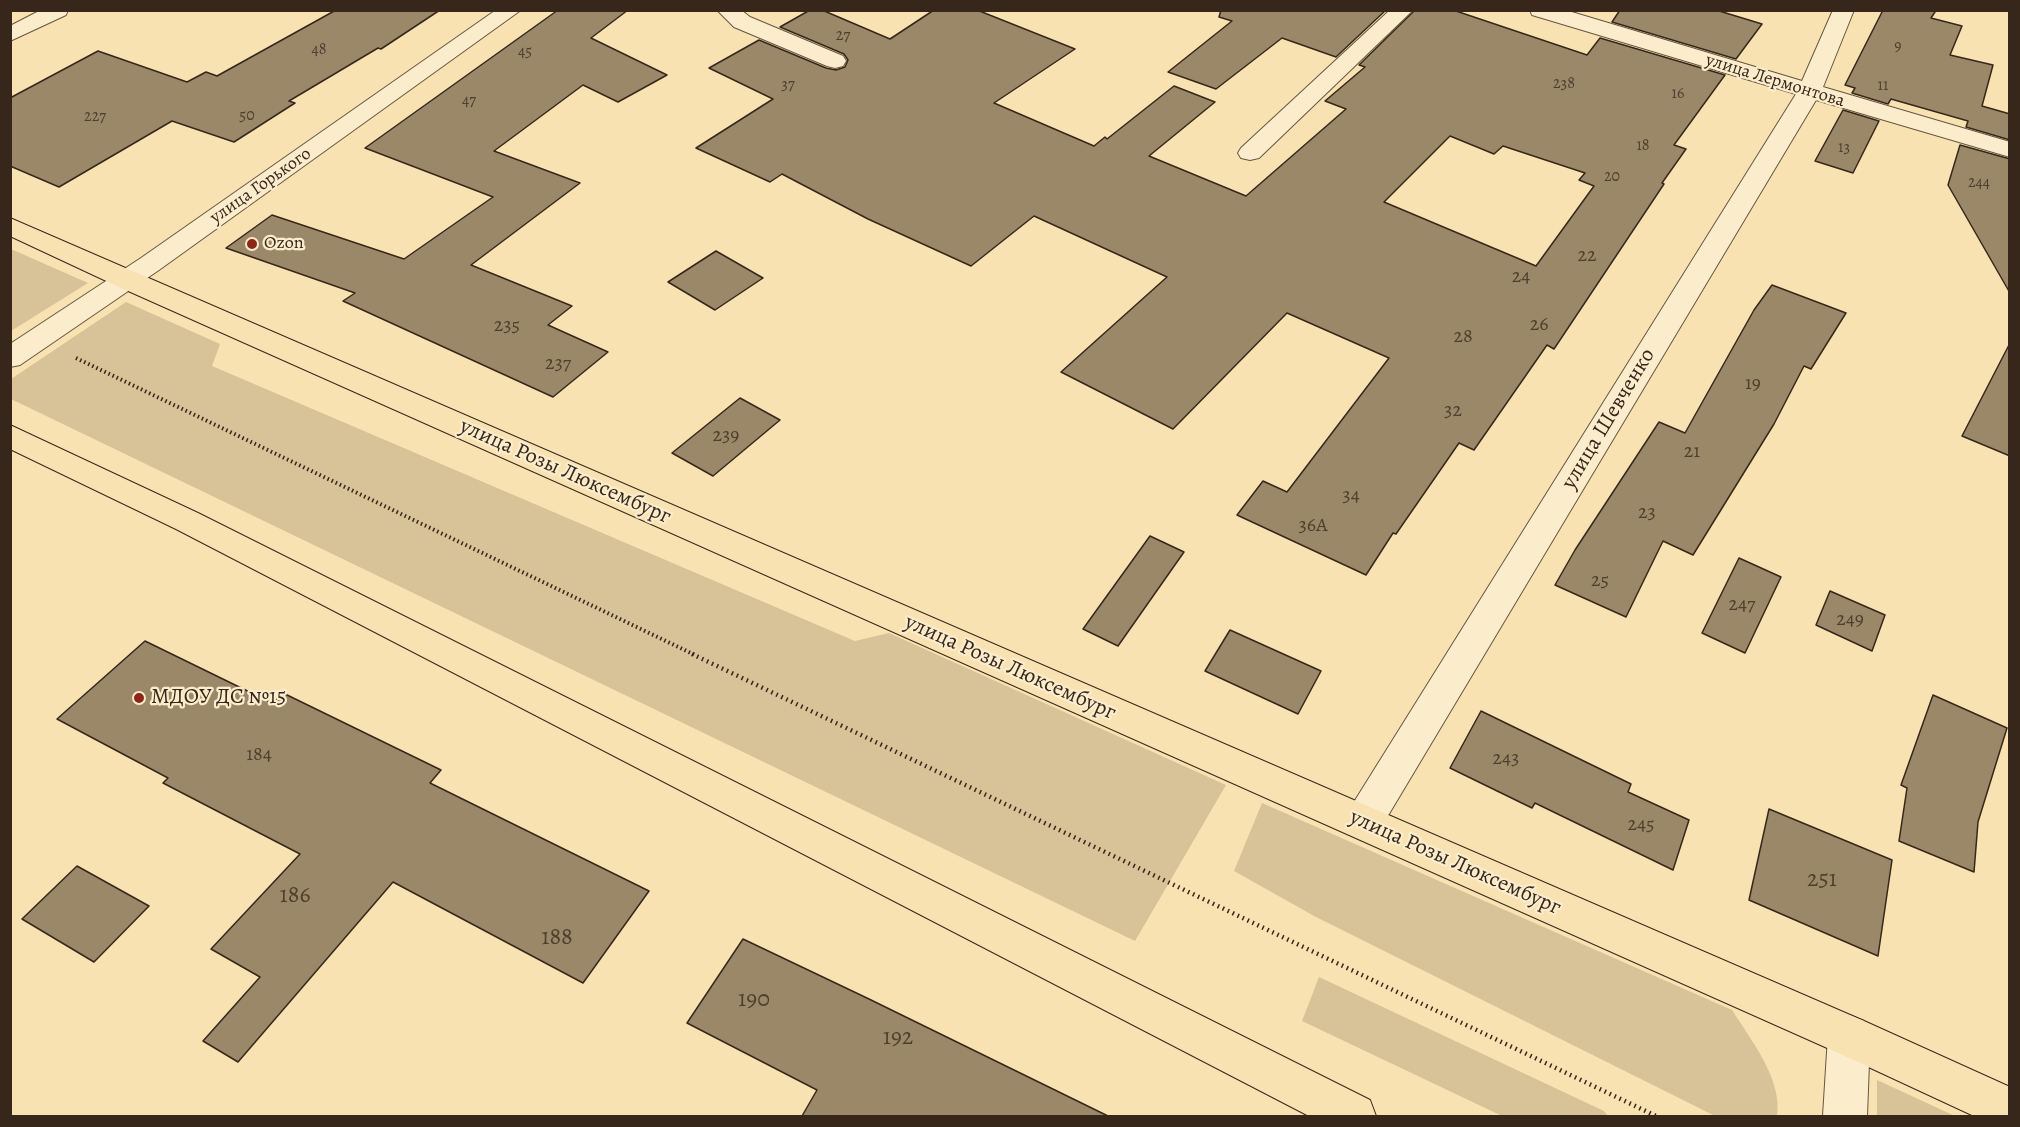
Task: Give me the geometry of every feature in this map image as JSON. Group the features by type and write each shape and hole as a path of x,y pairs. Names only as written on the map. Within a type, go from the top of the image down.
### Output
{"main road":[{"name":"улица Розы Люксембург","path":"10,226 127,280 1849,1036 2010,1110"},
{"path":"10,436 208,532 1354,1116"}],"street":[{"path":"10,35 58,10"},
{"name":"улица Горького","path":"10,358 127,280 511,10"},
{"path":"727,10 742,22 835,61"},
{"path":"1250,153 1403,10"},
{"name":"улица Лермонтова","path":"1540,10 2010,150"},
{"name":"улица Шевченко","path":"1363,822 1809,92 1844,10"},
{"path":"1845,1116 1849,1036"}],"path":[{"path":"38,340 1656,1116"}],"shaded area":[{"path":"11,249 88,283 11,331"},
{"path":"126,302 220,344 212,366 855,641 889,633 1226,785 1135,941 11,399 11,379"},
{"path":"1262,803 1732,1010 1756,1047 1770,1075 1778,1102 1777,1116 1715,1116 1316,917 1234,871"},
{"path":"1319,977 1604,1111 1608,1116 1502,1116 1302,1021"},
{"path":"1877,1080 1955,1116 1877,1116"}],"building":[{"path":"336,10 440,10 381,49 378,48 289,101 295,103 234,142 172,121 59,187 10,166 10,98 98,51 187,82 206,72 217,76"},
{"path":"558,10 628,10 591,38 667,75 618,102 583,85 494,151 580,183 471,265 572,306 548,325 608,352 553,397 343,301 355,293 226,248 272,215 404,259 493,197 365,148"},
{"path":"810,10 822,10 890,39 934,10 977,10 1075,49 994,103 1094,146 1105,137 1107,139 1174,86 1215,102 1149,156 1246,196 1346,109 1325,101 1365,67 1359,65 1415,10 1453,10 1587,55 1600,38 1725,75 1674,145 1686,149 1554,349 1547,345 1474,450 1459,443 1396,534 1393,533 1366,575 1237,515 1263,481 1287,492 1389,358 1287,313 1173,429 1061,372 1167,277 1034,216 971,266 868,219 782,174 770,182 696,148 773,99 709,68 759,40 826,68 836,70 845,67 848,60 844,54 780,27","holes":["1450,136 1494,154 1503,146 1585,173 1579,180 1594,186 1536,266 1384,202"]},
{"path":"1221,10 1386,10 1336,57 1282,38 1216,89 1168,72 1232,21 1219,17"},
{"path":"1620,10 1716,10 1762,24 1736,59 1612,22"},
{"path":"1883,10 1933,10 1935,12 1931,18 1962,26 1950,55 1993,65 1982,106 2010,114 2010,140 1966,127 1968,121 1891,99 1888,104 1852,93 1855,88 1845,85"},
{"path":"1843,110 1879,121 1853,173 1815,161"},
{"path":"1960,145 2010,159 2010,293 1948,185"},
{"path":"716,251 763,278 715,310 668,282"},
{"path":"1772,285 1846,313 1811,369 1804,366 1774,424 1693,555 1663,541 1626,617 1555,585 1575,550 1659,422 1685,433 1754,310"},
{"path":"2010,343 2010,456 1962,436"},
{"path":"740,398 780,420 713,476 672,453"},
{"path":"1150,536 1184,552 1118,646 1083,629"},
{"path":"1739,558 1781,577 1745,653 1702,633"},
{"path":"1830,591 1885,615 1872,651 1816,625"},
{"path":"1230,630 1321,671 1298,714 1205,671"},
{"path":"145,641 272,703 283,693 441,770 430,783 649,891 583,983 393,882 238,1062 203,1041 260,977 211,949 300,854 163,783 168,778 57,719"},
{"path":"1933,695 2007,728 1978,822 1974,872 1899,841 1907,788 1901,785"},
{"path":"1481,711 1631,784 1628,792 1689,820 1673,870 1535,803 1532,808 1450,768"},
{"path":"1769,809 1892,860 1878,956 1749,900"},
{"path":"77,866 149,906 94,962 22,919"},
{"path":"743,939 1108,1116 802,1116 817,1090 687,1023"}],"place":[{"name":"Ozon","path":"252,244"},
{"name":"МДОУ ДС №15","path":"139,698"}]}
